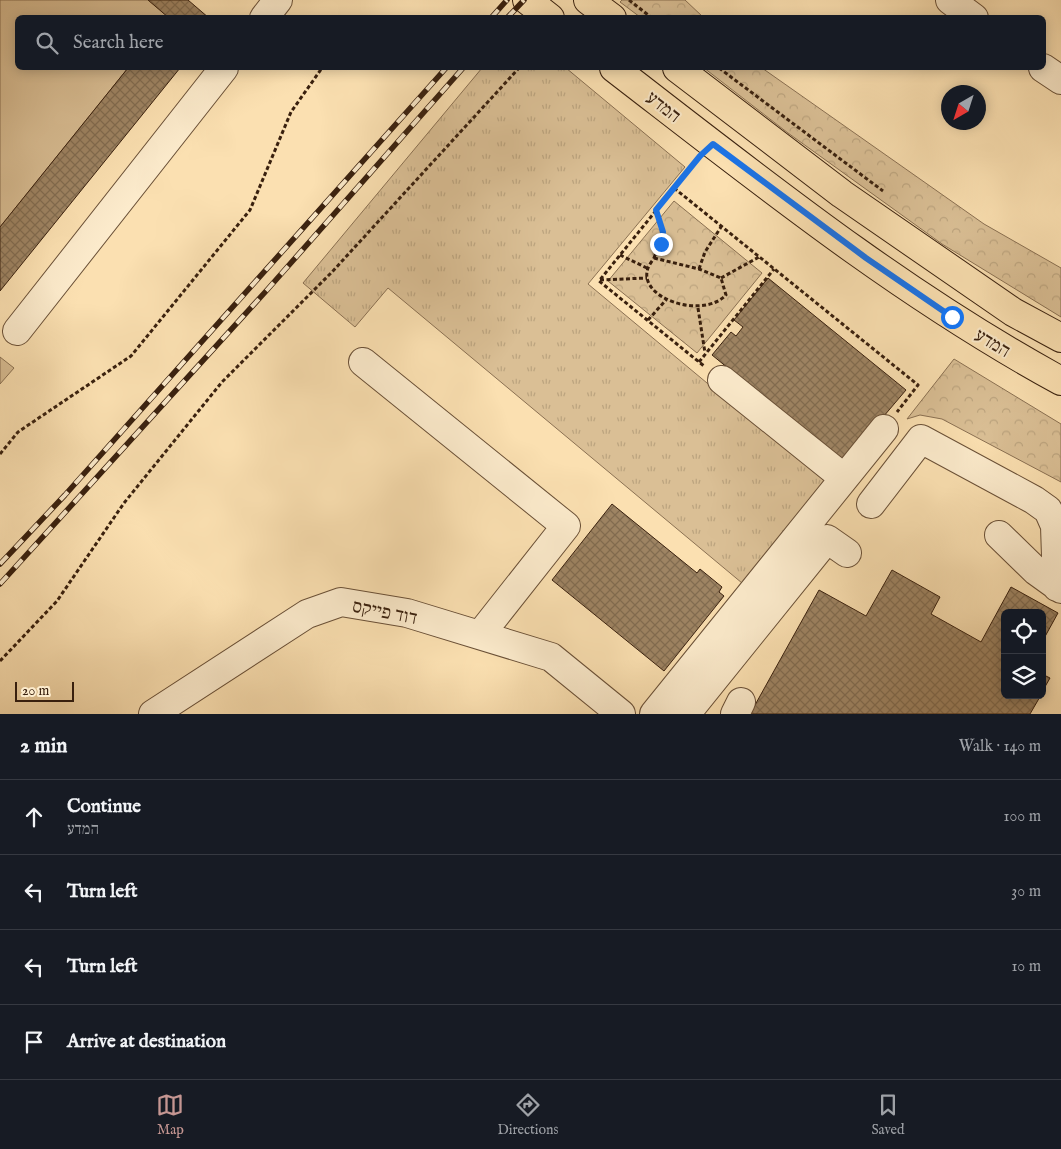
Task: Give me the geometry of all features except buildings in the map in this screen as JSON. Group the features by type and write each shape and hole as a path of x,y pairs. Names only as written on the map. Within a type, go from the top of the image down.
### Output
{"main road":[{"path":"527,0 546,15"},
{"path":"588,0 608,15"},
{"name":"המדע","path":"617,70 713,144 911,290 960,322 1061,381"},
{"name":"המדע","path":"680,70 842,194 1013,312 1061,338"}],"street":[{"path":"266,15 278,0"},
{"path":"950,0 970,15"},
{"path":"17,331 222,70"},
{"path":"1046,70 1061,80"},
{"path":"362,362 566,526 480,636"},
{"path":"722,380 844,478"},
{"path":"654,714 884,429"},
{"path":"871,504 921,440 1034,500 1048,510 1055,526 1059,588"},
{"path":"999,535 1059,588"},
{"path":"686,714 827,539 847,553"},
{"name":"דוד פייקס","path":"153,714 307,614 341,602 407,613 551,657 621,714"}],"path":[{"path":"628,0 648,15"},
{"path":"0,454 18,432 131,356 250,210 292,112 321,70"},
{"path":"0,661 57,601 124,503 222,382 332,272 516,70"},
{"path":"723,70 887,194"},
{"path":"599,281 700,156 713,144"},
{"path":"674,188 918,385 884,429"},
{"path":"656,210 663,232 654,258 647,268 647,278 655,290 666,300 698,307 717,302 726,295 721,278"},
{"path":"699,269 705,252 722,226"},
{"path":"620,255 647,268"},
{"path":"721,278 759,257"},
{"path":"654,258 699,269 721,278"},
{"path":"699,362 774,269"},
{"path":"599,281 647,278"},
{"path":"599,281 722,380"},
{"path":"648,320 666,300"},
{"path":"698,307 705,354"}],"green space":[{"path":"0,0 148,0 167,15 15,15 15,70 126,70 0,227"},
{"path":"622,0 685,0 701,15 637,15 620,2"},
{"path":"480,70 568,70 685,167 588,284 826,482 742,583 388,288 355,327 303,283"},
{"path":"707,70 765,70 984,224 1061,268 1061,317 942,244 788,133"},
{"path":"674,201 762,273 697,353 608,281"},
{"path":"0,357 14,368 0,384"},
{"path":"954,359 1061,424 1061,482 942,419 920,415 907,419"}],"railway":[{"path":"494,15 507,0"},
{"path":"510,15 524,0"},
{"path":"0,564 65,495 444,70"},
{"path":"0,584 267,290 461,70"}],"route":[{"path":"661,244 663,232 656,210 700,156 713,144 798,209 952,317"}]}
